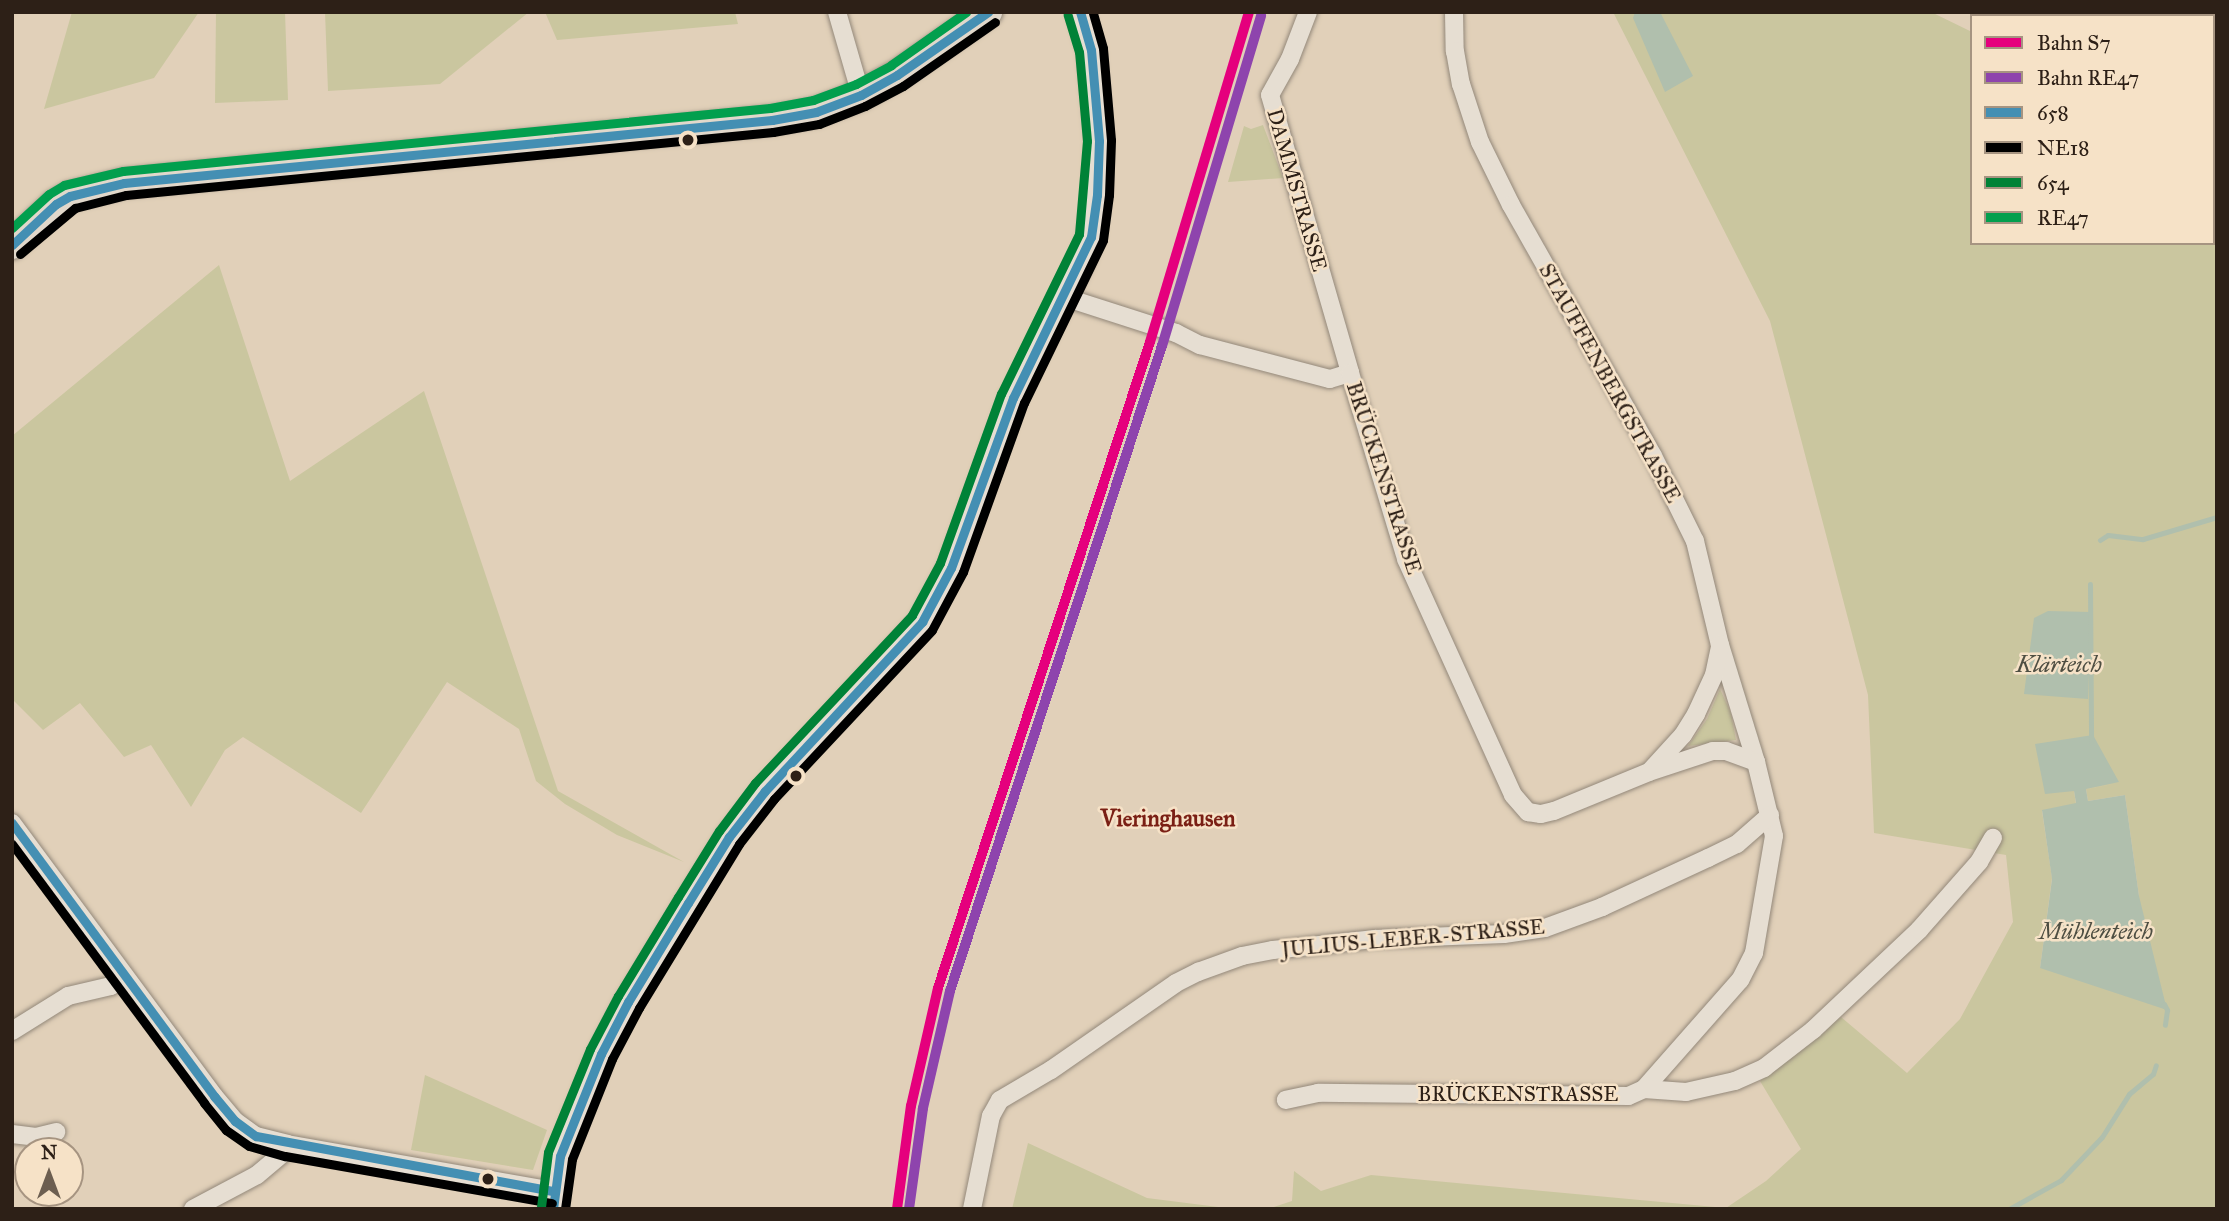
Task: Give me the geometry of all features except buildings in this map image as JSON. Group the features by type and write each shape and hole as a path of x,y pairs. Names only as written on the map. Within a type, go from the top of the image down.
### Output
{"main road":[{"path":"12,245 56,204 71,196 124,183 772,120 816,112 861,96 925,57 988,12"},
{"path":"554,1200 560,1156 601,1055 649,967 729,837 772,782 903,645 935,600 965,533 1013,398 1091,237 1097,194 1096,96 1091,50 1080,12"}],"street":[{"path":"836,12 861,96"},
{"name":"DAMMSTRASSE","path":"1307,12 1290,59 1270,95 1350,373"},
{"name":"STAUFFENBERGSTRASSE","path":"1454,12 1455,51 1461,84 1480,142 1511,205 1683,514 1704,573 1720,645 1756,762"},
{"name":"BRÜCKENSTRASSE","path":"1064,297 1175,333 1200,345 1330,379 1350,373 1406,559 1520,806 1541,814 1649,772 1713,751 1726,751 1756,762 1774,836 1754,953 1747,969 1714,1011 1644,1089 1628,1096 1318,1093 1286,1100"},
{"name":"BRÜCKENSTRASSE","path":"1649,772 1683,735 1696,714 1714,675 1720,645"},
{"name":"JULIUS-LEBER-STRASSE","path":"972,1209 994,1106 1177,983 1219,963 1273,950 1375,939 1504,934 1545,928 1602,907 1737,844 1770,815"},
{"path":"12,824 235,1121 256,1136 554,1200"},
{"path":"1644,1089 1686,1092 1735,1081 1764,1068 1812,1030 1920,930 1979,862 1993,838"},
{"path":"12,1031 68,996 111,986 125,976"},
{"path":"12,1134 36,1137 56,1132"},
{"path":"193,1209 257,1175 287,1150 287,1144"}],"shaded area":[{"path":"72,12 199,12 154,78 44,109"},
{"path":"216,12 285,12 288,100 215,103"},
{"path":"325,12 529,12 440,84 328,91"},
{"path":"545,12 735,12 738,24 557,40"},
{"path":"1613,12 1931,12 1970,31 1970,245 2215,245 2217,122 2217,1209 1268,1209 1292,1201 1294,1171 1321,1191 1371,1175 1726,1208 1766,1181 1801,1149 1760,1081 1841,1017 1907,1073 1960,1019 2013,922 2006,855 1874,833 1868,695 1770,321","holes":["2118,783 2086,789 2088,801 2125,795 2139,896 2040,968 2052,878 2042,811 2076,804 2074,791"]},
{"path":"1263,125 1283,178 1228,182 1244,126 1251,129"},
{"path":"219,265 290,481 424,391 558,791 684,862 617,835 565,804 536,781 519,729 447,682 361,813 243,737 225,750 191,807 151,745 124,757 80,703 43,730 12,699 12,436"},
{"path":"1720,689 1731,713 1736,740 1688,746 1707,719"},
{"path":"425,1075 547,1130 533,1170 411,1150"},
{"path":"1028,1143 1147,1198 1234,1209 1012,1209"}],"water":[{"path":"1635,12 1660,12 1693,76 1665,92 1633,18"},
{"name":"Klärteich","path":"2048,611 2091,612 2088,699 2024,694 2034,618"},
{"name":"Mühlenteich","path":"2093,735 2119,782 2086,789 2088,801 2125,795 2139,896 2167,1010 2040,968 2052,879 2042,810 2076,803 2074,791 2045,794 2035,744"}],"waterway":[{"path":"2100,540 2108,535 2143,539 2217,517"},
{"path":"2090,584 2091,741"},
{"path":"2164,1004 2167,1010 2165,1025"},
{"path":"2009,1209 2061,1180 2102,1137 2129,1094 2153,1074 2156,1065"}],"rail line":[{"name":"S7","path":"897,1209 911,1106 938,988 1150,342 1249,12"},
{"name":"RE47","path":"909,1209 923,1108 950,991 1162,346 1261,16"}],"transit line":[{"name":"RE47","path":"12,228 49,194 64,185 123,171 770,108 813,100 856,84 891,65 966,12"},
{"name":"658","path":"12,245 56,204 70,196 124,183 772,120 816,112 861,95 897,75 988,12"},
{"name":"658","path":"553,1209 560,1156 601,1054 628,1002 688,903 729,837 765,791 922,622 951,568 1013,398 1091,237 1097,195 1099,141 1091,50 1080,12"},
{"name":"NE18","path":"565,1209 572,1159 612,1059 639,1008 739,844 774,799 932,630 963,572 1024,403 1103,240 1109,195 1111,140 1103,48 1093,12"},
{"name":"654","path":"541,1207 548,1152 590,1049 618,996 678,897 719,831 755,783 912,615 940,563 1001,394 1079,234 1087,141 1079,52 1068,15"},
{"name":"NE18","path":"20,254 75,208 126,195 773,132 819,124 865,106 903,86 995,22"},
{"name":"658","path":"12,823 214,1096 235,1121 256,1136 554,1191"},
{"name":"NE18","path":"12,844 204,1103 226,1130 249,1146 285,1156 552,1203"}],"district":[{"name":"Vieringhausen","path":"1168,818"}]}
